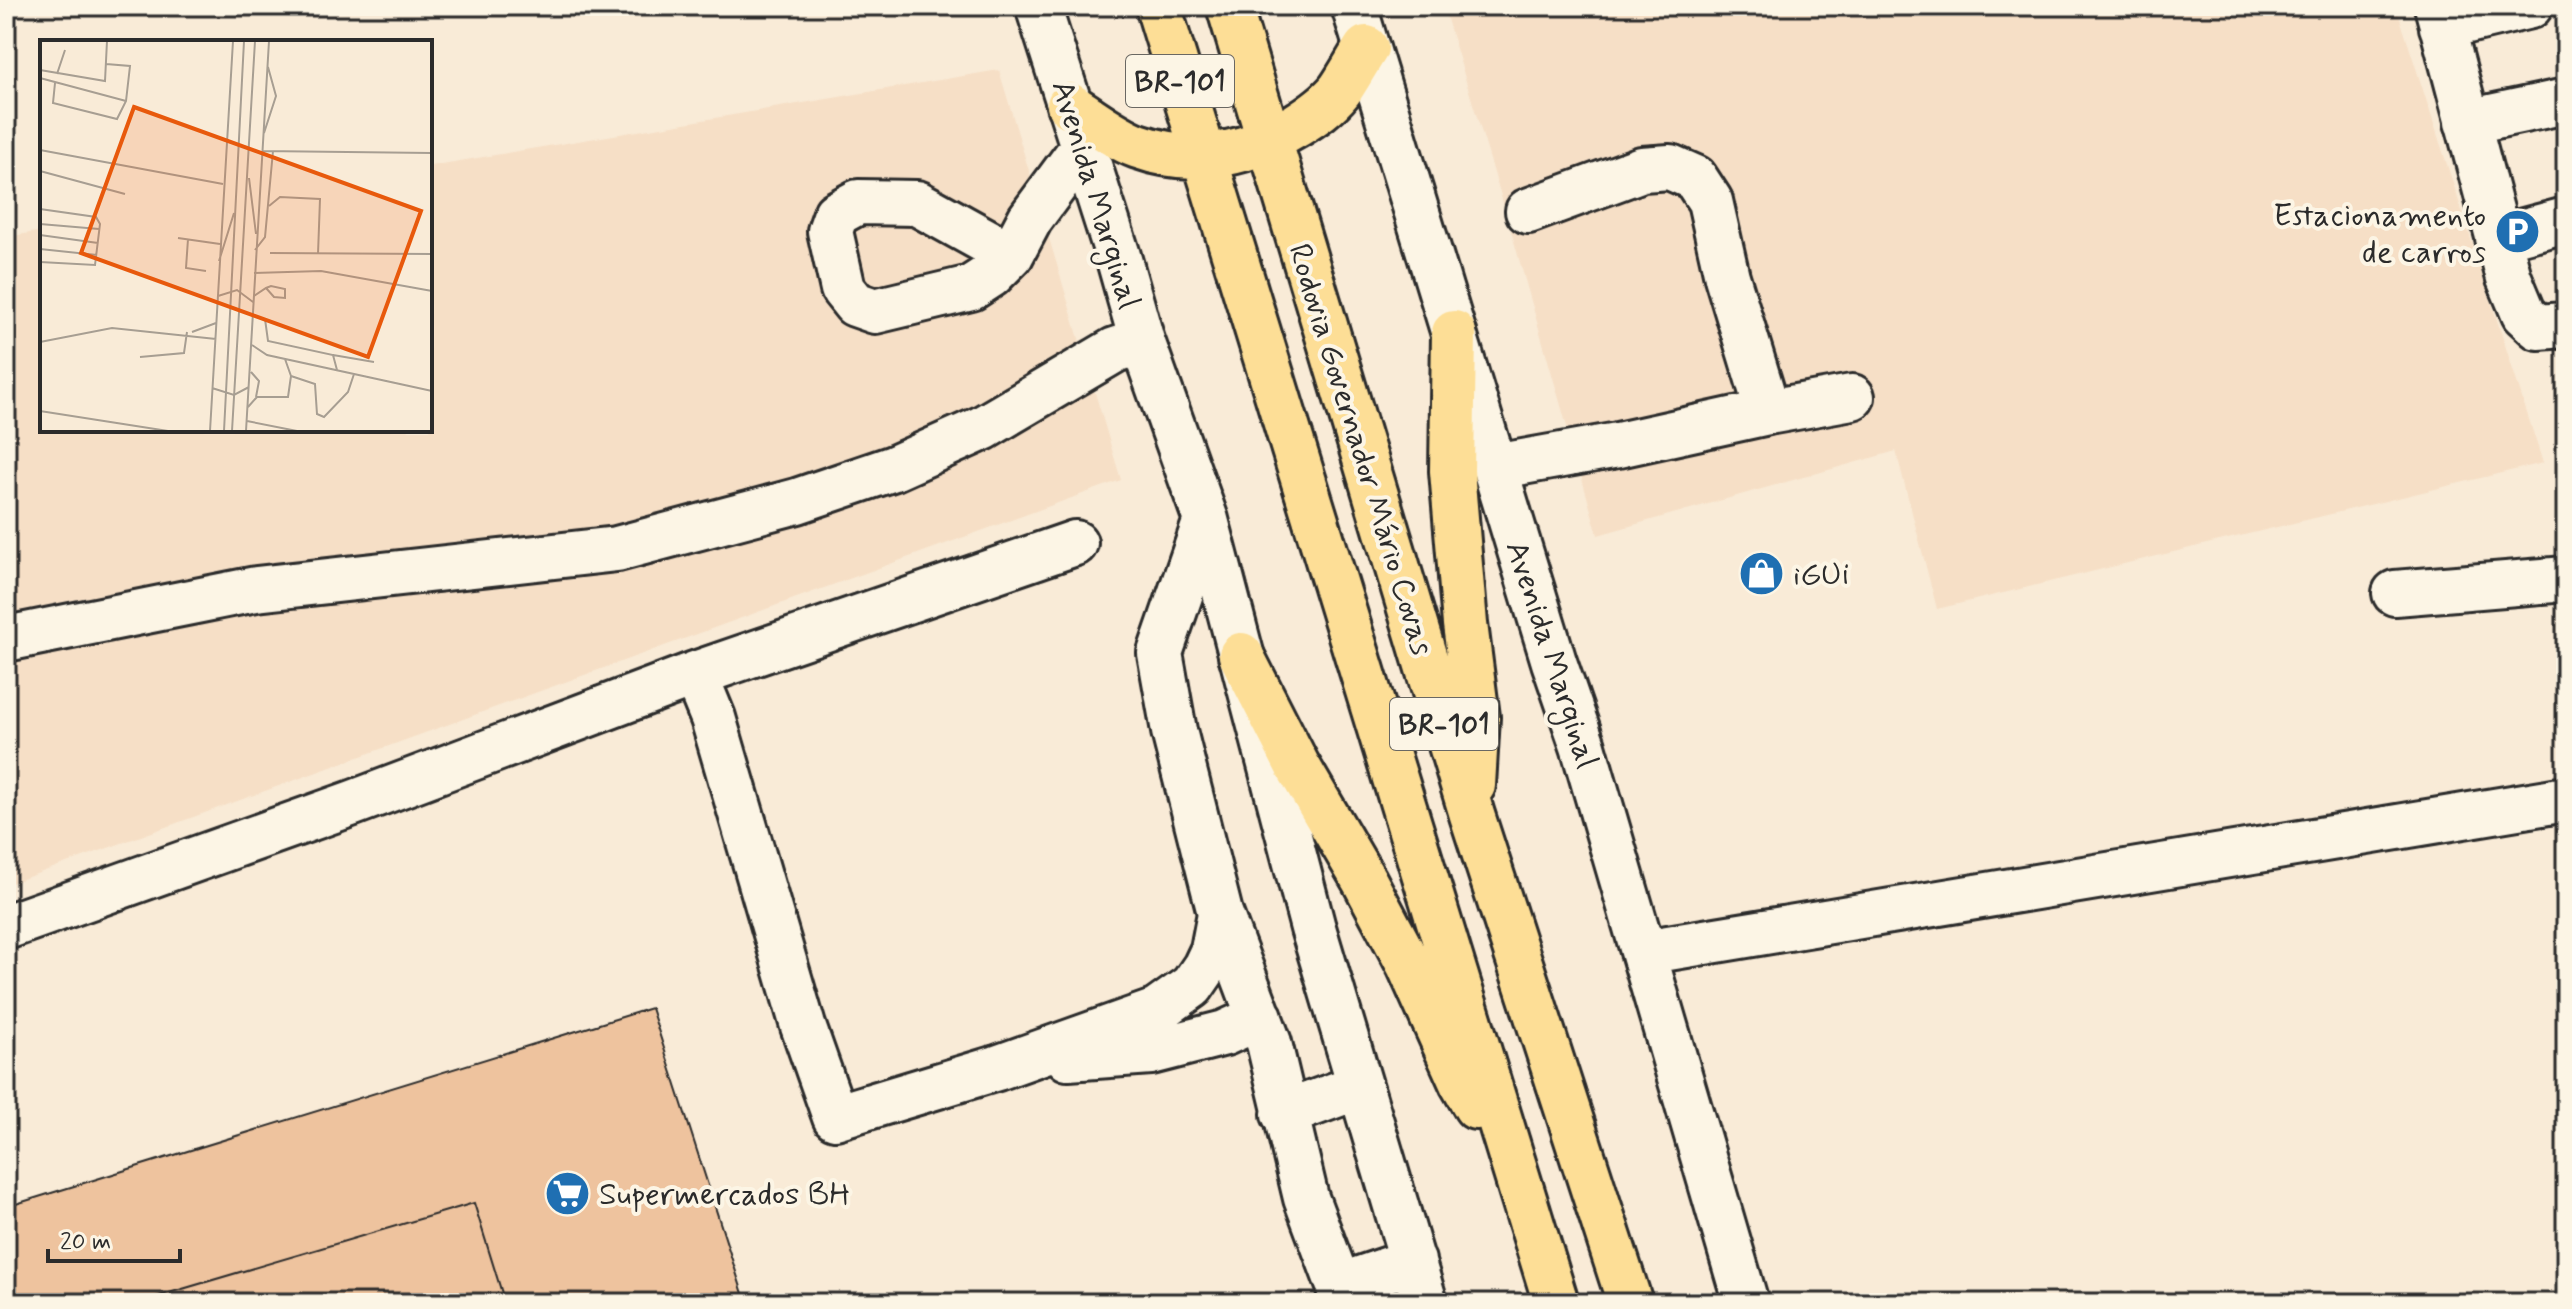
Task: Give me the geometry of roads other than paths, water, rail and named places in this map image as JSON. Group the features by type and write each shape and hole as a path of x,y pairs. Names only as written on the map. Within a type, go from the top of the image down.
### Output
{"main road":[{"name":"Rodovia Governador Mário Covas","path":"1158,6 1556,1303"},
{"name":"Rodovia Governador Mário Covas","path":"1229,6 1472,815 1630,1303"},
{"path":"1069,105 1135,145 1175,156 1203,157 1233,153 1269,141 1316,113 1339,91 1366,48"},
{"path":"1454,333 1452,471 1465,624 1477,717 1472,815"},
{"path":"1241,655 1297,765 1409,965 1462,1083 1522,1186"}],"street":[{"name":"Avenida Marginal","path":"1038,6 1142,341 1206,520 1313,928 1425,1303"},
{"name":"Avenida Marginal","path":"1354,6 1554,662 1583,746 1746,1303"},
{"path":"2530,6 2440,17 2509,278 2524,314 2538,327 2566,325"},
{"path":"2467,122 2566,101"},
{"path":"1011,255 1030,219 1083,147"},
{"path":"1528,211 1642,169 1670,167 1695,178 1710,201 1727,277 1768,412"},
{"path":"2498,238 2566,220"},
{"path":"6,639 256,589 617,549 797,501 894,468 983,428 1115,350 1142,341"},
{"path":"1495,467 1852,397"},
{"path":"1206,520 1160,653 1174,731 1220,913 1276,1066 1284,1114 1306,1198 1340,1294 1413,1261"},
{"path":"6,927 353,803 695,674 1075,543"},
{"path":"2395,593 2566,579"},
{"path":"695,674 713,718 803,1026 835,1117 1157,1011 1192,986 1205,967 1213,950 1220,913"},
{"path":"1644,952 2566,799"},
{"path":"1018,1059 1151,1052 1225,1033 1260,1017"},
{"path":"1284,1114 1360,1086"}],"place":[{"name":"Estacionamento de carros","path":"2517,232"},
{"name":"iGUi","path":"1762,573"},
{"name":"Supermercados BH","path":"568,1193"}]}
